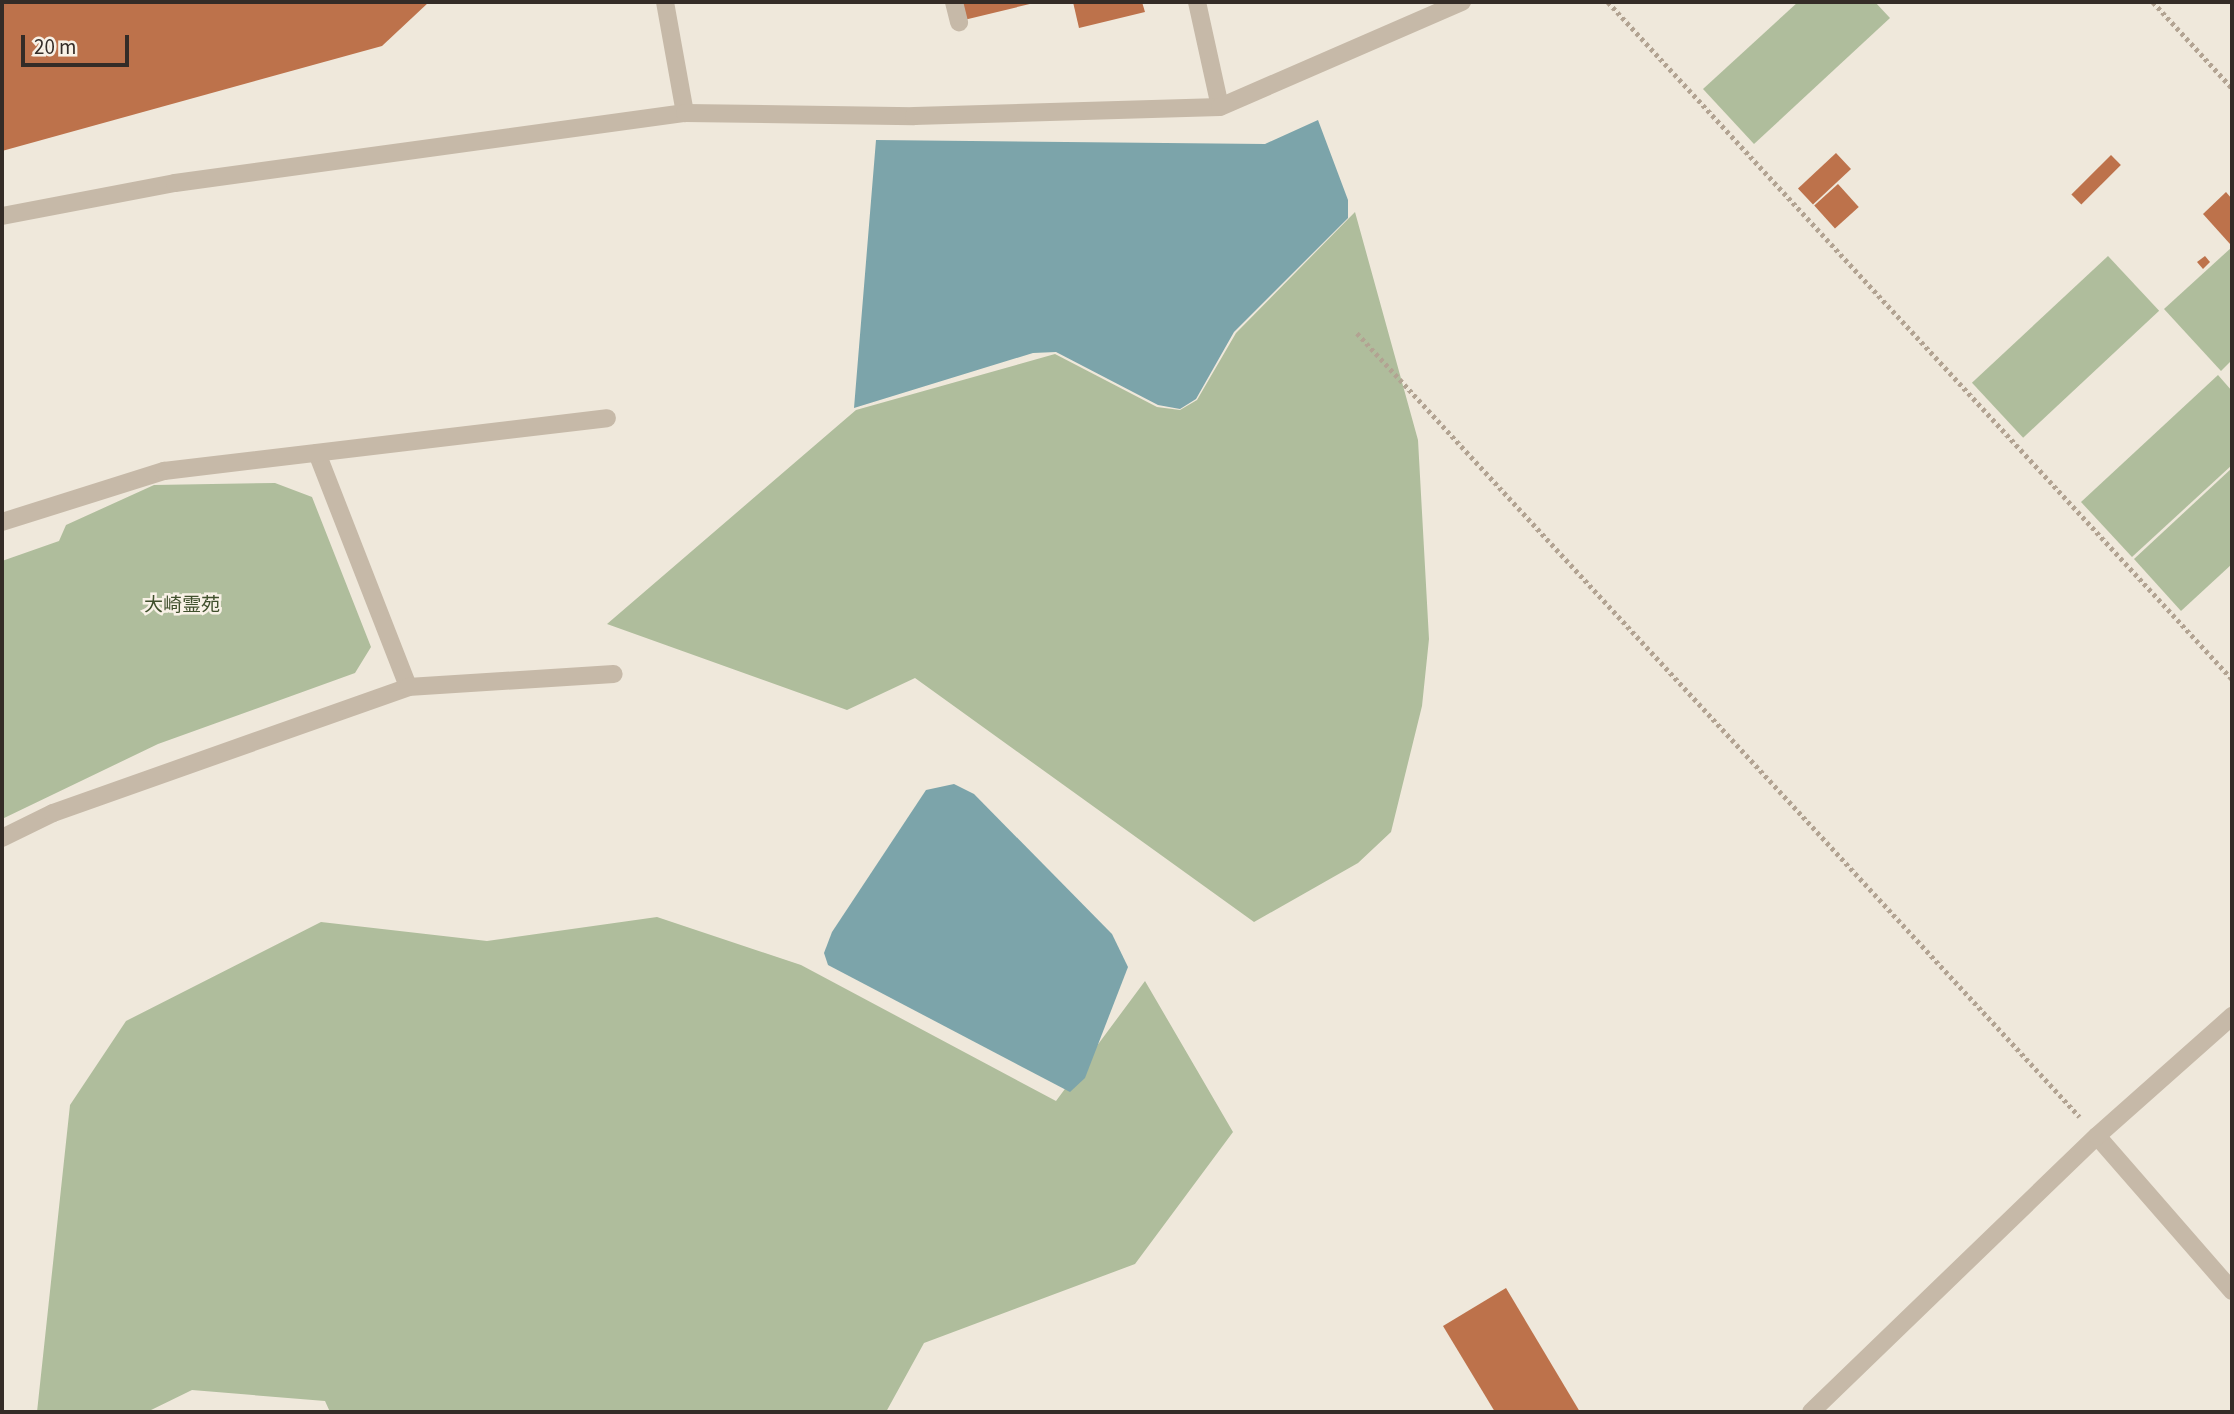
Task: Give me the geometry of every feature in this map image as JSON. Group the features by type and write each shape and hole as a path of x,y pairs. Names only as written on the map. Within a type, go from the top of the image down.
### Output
{"street":[{"path":"665,2 685,113"},
{"path":"954,2 959,22"},
{"path":"1197,2 1220,107"},
{"path":"2,216 175,183 685,113 914,116 1220,107 1462,2"},
{"path":"2,522 164,471 607,418"},
{"path":"317,453 408,687"},
{"path":"2,838 53,813 408,687 614,674"},
{"path":"1811,1412 2097,1136 2232,1016"},
{"path":"2097,1136 2232,1291"}],"path":[{"path":"1608,2 2232,679"},
{"path":"2154,2 2232,88"},
{"path":"1357,333 2097,1136"}],"green space":[{"path":"1798,2 1875,2 1890,18 1754,144 1703,89"},
{"path":"1355,212 1418,440 1429,639 1422,706 1391,832 1358,863 1254,922 915,678 847,710 607,624 856,410 1055,354 1157,407 1180,410 1197,400 1236,333"},
{"path":"2232,247 2232,360 2221,371 2164,309"},
{"path":"2108,256 2159,311 2023,438 1972,383"},
{"path":"2218,375 2232,391 2232,465 2132,557 2081,502"},
{"path":"2232,468 2232,564 2181,611 2134,559"},
{"name":"大崎霊苑","path":"275,483 312,497 371,647 355,673 158,744 2,819 2,561 59,541 66,525 154,485"},
{"path":"657,917 801,965 1056,1101 1145,981 1233,1132 1135,1264 924,1343 886,1412 330,1412 325,1401 192,1390 147,1412 37,1412 70,1105 126,1021 321,922 487,941"}],"water":[{"path":"1318,120 1348,200 1348,218 1234,332 1196,399 1180,409 1158,405 1056,352 1033,353 854,408 876,140 1265,144"},
{"path":"954,784 974,794 1112,934 1128,967 1085,1078 1070,1092 828,965 824,953 832,932 926,790"}],"building":[{"path":"2,2 429,2 382,46 2,151"},
{"path":"960,2 1034,2 1034,3 964,20"},
{"path":"1073,2 1142,2 1145,12 1079,28"},
{"path":"1836,153 1851,169 1813,205 1798,188"},
{"path":"2111,155 2121,165 2081,204 2071,195"},
{"path":"1838,184 1859,207 1835,228 1814,205"},
{"path":"2226,192 2232,199 2230,244 2203,214"},
{"path":"2205,256 2210,262 2203,269 2197,262"},
{"path":"1506,1288 1580,1412 1495,1412 1443,1326"}]}
